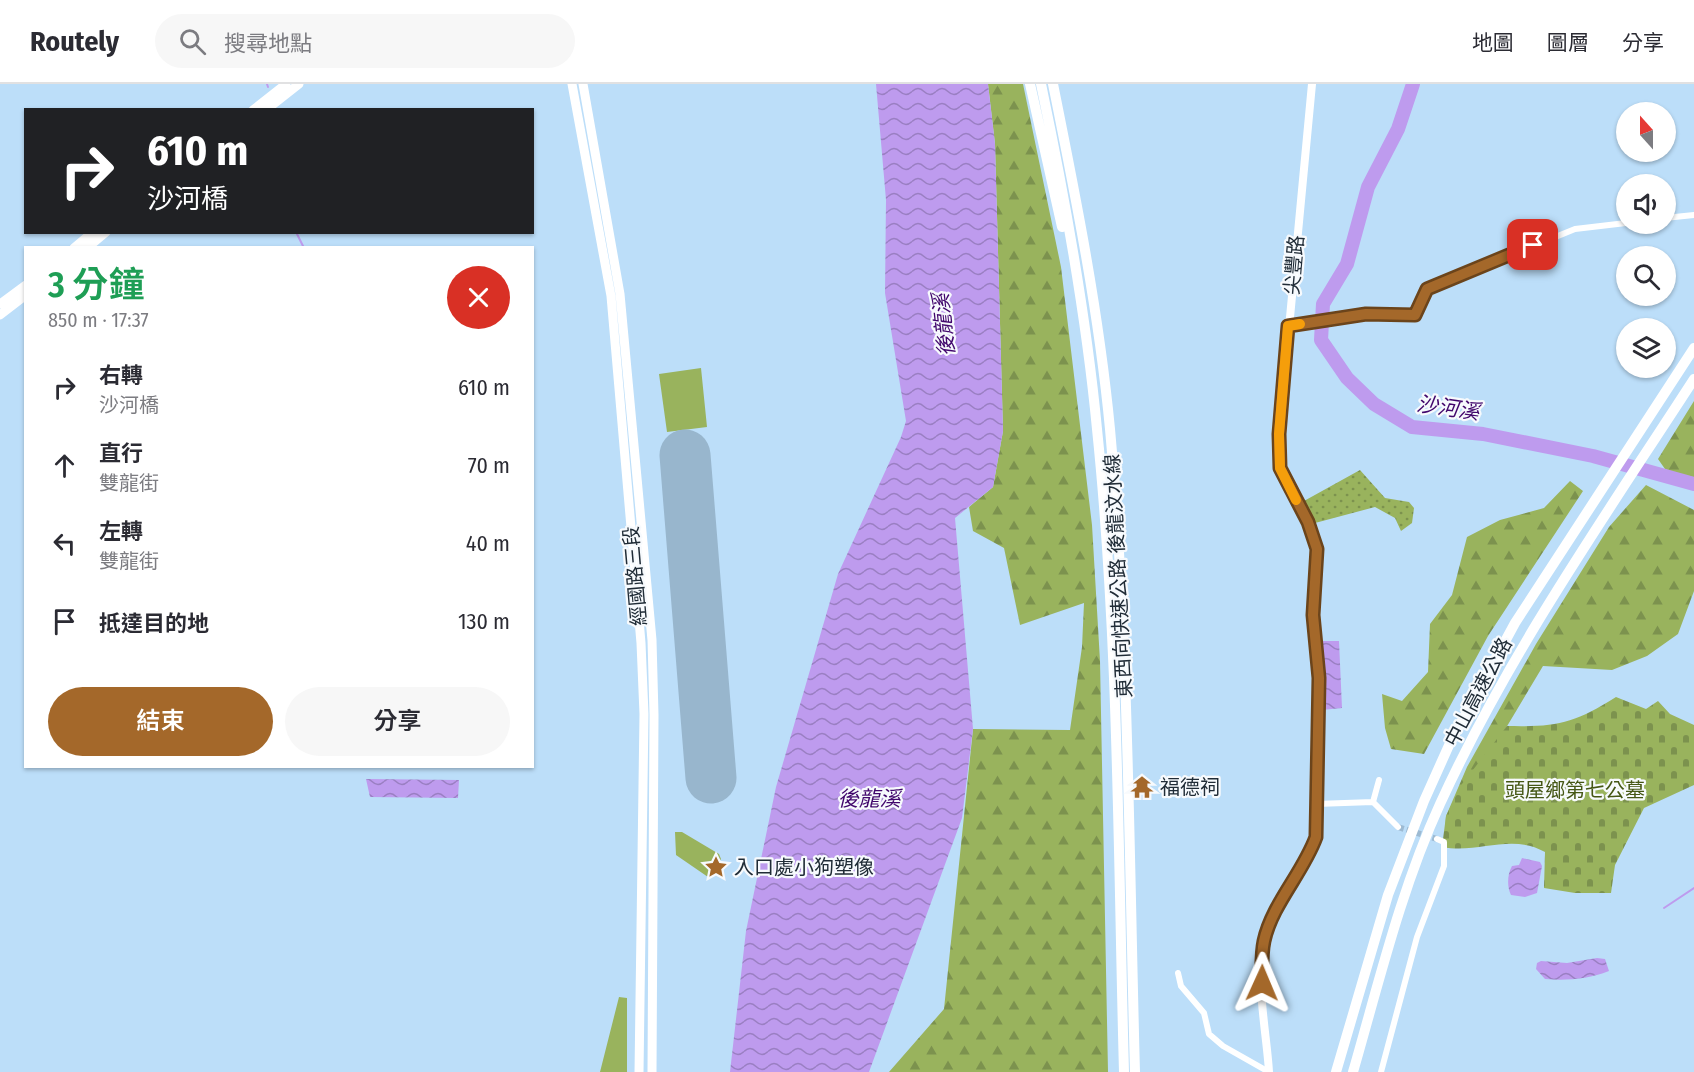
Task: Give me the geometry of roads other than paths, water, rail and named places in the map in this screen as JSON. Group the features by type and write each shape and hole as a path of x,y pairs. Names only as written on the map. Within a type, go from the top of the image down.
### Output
{"highway":[{"path":"1030,84 1069,260 1080,295"},
{"name":"東西向快速公路 後龍汶水線","path":"1041,84 1080,295 1097,428 1112,637 1124,1072"},
{"name":"東西向快速公路 後龍汶水線","path":"1053,84 1080,221 1110,427 1120,562 1135,1072"},
{"path":"1059,84 1079,191 1080,221"},
{"name":"中山高速公路","path":"1336,1072 1388,895 1424,801 1493,662 1694,348"},
{"name":"中山高速公路","path":"1353,1072 1404,900 1439,806 1497,689 1553,595 1694,379"}],"main road":[{"path":"256,108 286,84"},
{"path":"269,108 299,84"},
{"name":"經國路三段","path":"572,84 611,296 641,643 644,714 639,1072"},
{"name":"經國路三段","path":"583,84 620,294 652,640 654,715 652,1072"},
{"path":"76,246 91,234"},
{"path":"89,246 104,234"},
{"path":"0,304 24,286"},
{"path":"0,315 24,297"}],"street":[{"name":"尖豐路","path":"1269,1072 1263,1000 1264,940 1280,904 1309,855 1316,837 1319,678 1313,615 1317,549 1308,522 1280,468 1279,434 1312,84"},
{"path":"1676,217 1694,215"},
{"path":"1288,326 1366,314 1415,315 1427,289 1575,229 1616,224"},
{"path":"1373,802 1379,780"},
{"path":"1316,804 1373,802 1398,827"},
{"path":"1381,1072 1417,937 1444,866 1444,842 1437,839"},
{"path":"1178,973 1181,986 1204,1013 1209,1034 1223,1046 1269,1072"}],"water":[{"name":"後龍溪","path":"876,84 988,84 995,144 1003,431 993,487 955,518 973,729 962,818 869,1072 730,1072 746,931 776,787 838,574 901,437 906,421 885,293 886,200"},
{"path":"1320,641 1339,641 1342,708 1322,710 1324,665"},
{"path":"366,779 459,780 458,798 370,797"},
{"path":"1522,858 1540,862 1542,866 1537,893 1525,897 1511,895 1508,885 1512,866 1519,865"},
{"path":"1597,958 1605,959 1609,971 1585,978 1553,980 1545,979 1536,969 1537,963 1541,961 1567,963"}],"waterway":[{"name":"沙河溪","path":"1413,84 1398,129 1368,187 1347,264 1323,304 1321,340 1347,378 1374,404 1412,427 1483,434 1593,456 1694,484"},
{"path":"297,234 303,246"},
{"path":"1664,908 1694,888"}],"tunnel":[{"path":"1398,827 1437,839"}],"place":[{"name":"福德祠","path":"1142,787"},
{"name":"入口處小狗塑像","path":"716,867"}],"park label":[{"name":"頭屋鄉第七公墓","path":"1575,790"}]}
